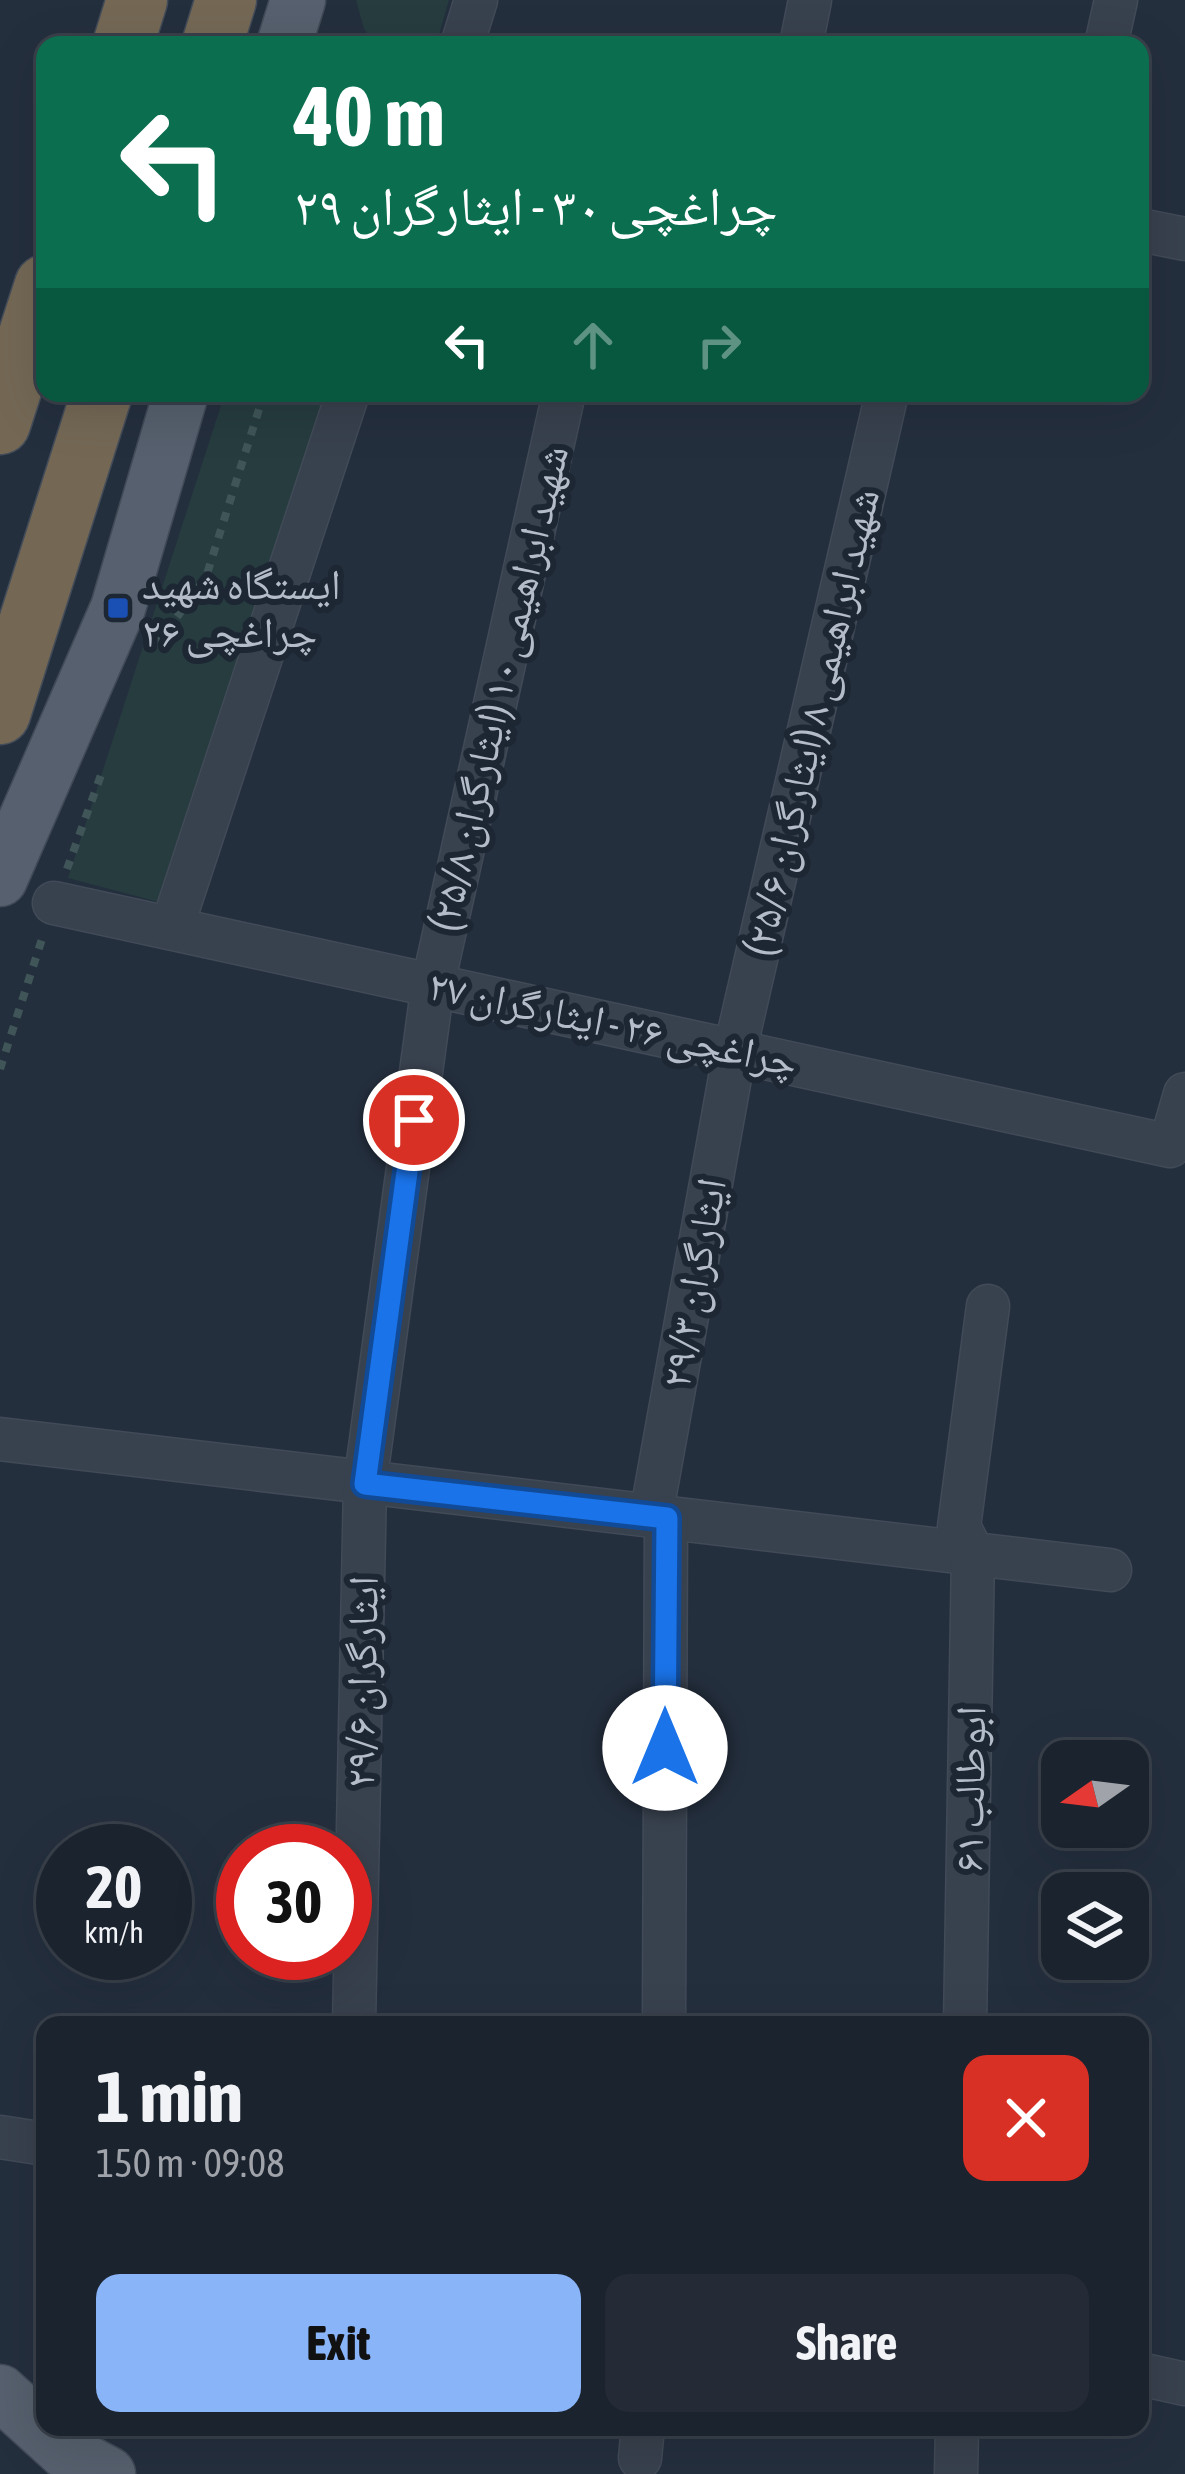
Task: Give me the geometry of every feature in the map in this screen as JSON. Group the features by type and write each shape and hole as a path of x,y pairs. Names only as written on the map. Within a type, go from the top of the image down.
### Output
{"highway":[{"path":"126,36 137,0"},
{"path":"215,36 226,0"},
{"path":"0,424 36,313"},
{"path":"0,714 99,402"}],"main road":[{"path":"287,36 298,0"},
{"path":"0,879 118,608 179,402"},
{"path":"0,2392 36,2425"},
{"path":"48,2436 65,2451 108,2474"}],"street":[{"path":"465,36 476,0"},
{"path":"803,36 810,0"},
{"path":"1108,36 1115,0"},
{"path":"1149,232 1185,239"},
{"path":"172,927 345,402"},
{"name":"شهید ابراهیمی ۱۰ (ایثارگران ۲۵/۸)","path":"365,1484 433,984 562,402"},
{"name":"شهید ابراهیمی ۸ (ایثارگران ۲۵/۶)","path":"735,1050 885,402"},
{"name":"چراغچی ۲۶ - ایثارگران ۲۷","path":"54,903 1170,1146 1185,1094"},
{"name":"ایثارگران ۲۹/۳","path":"664,2016 659,1517 735,1050"},
{"name":"ابوطالب ۶۱","path":"965,2016 973,1554 959,1527 988,1306"},
{"path":"0,1439 1110,1570"},
{"name":"ایثارگران ۲۹/۶","path":"354,2016 365,1484"},
{"path":"0,2137 36,2143"},
{"path":"1149,2376 1185,2384"},
{"path":"956,2474 957,2436"}],"path":[{"path":"154,649 206,577 259,402"},
{"path":"0,1069 109,753"}],"green space":[{"path":"356,0 449,0 439,36 370,36"},
{"path":"222,402 327,402 166,904 68,878"}],"place":[{"name":"ایستگاه شهید چراغچی ۲۶","path":"118,608"}],"route":[{"path":"414,1120 365,1484 667,1518 665,1748"}]}
